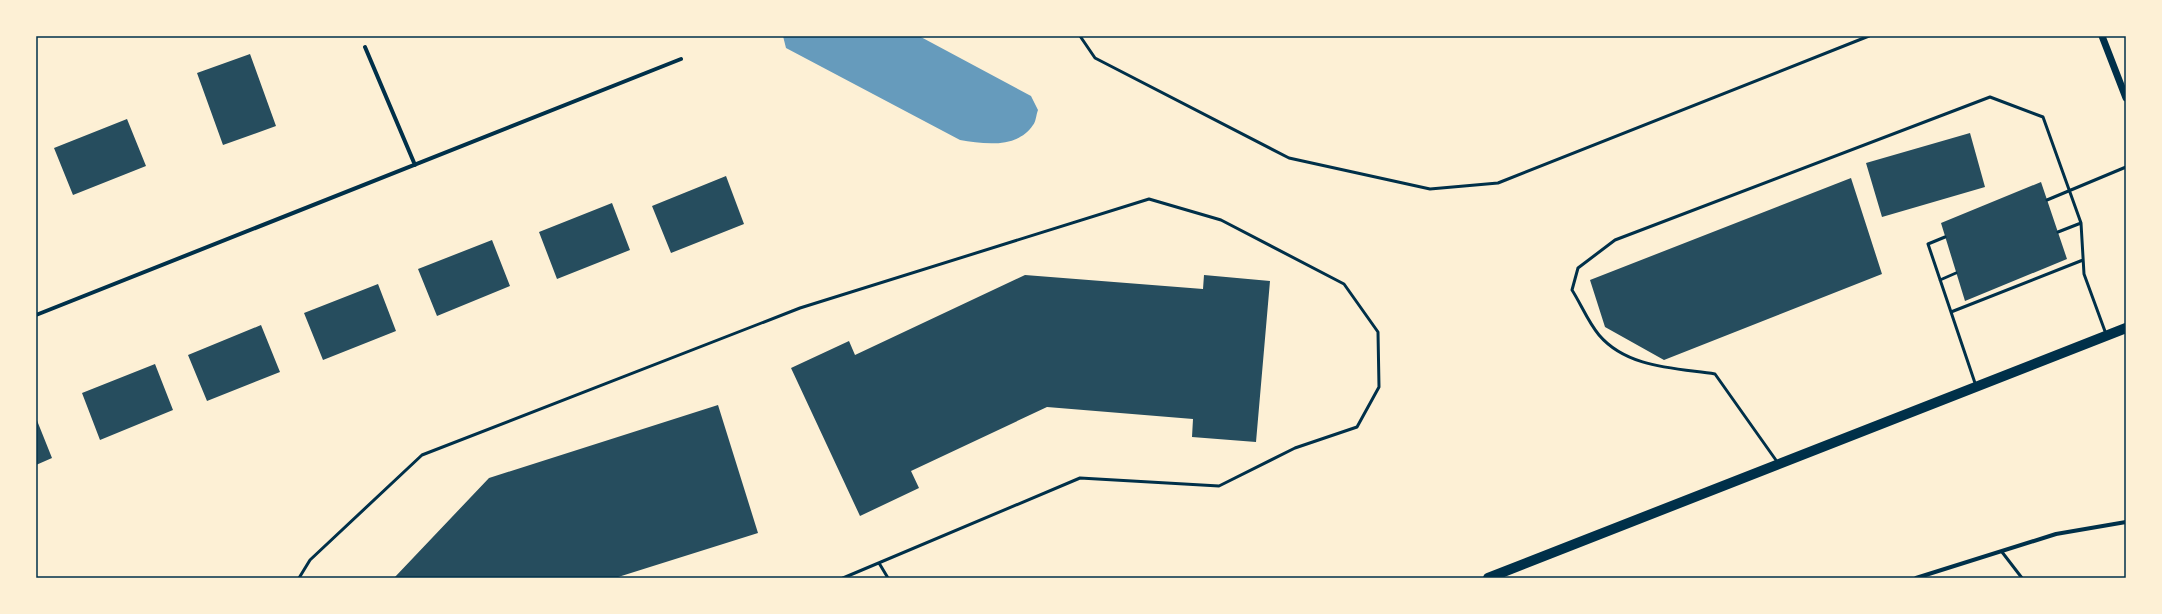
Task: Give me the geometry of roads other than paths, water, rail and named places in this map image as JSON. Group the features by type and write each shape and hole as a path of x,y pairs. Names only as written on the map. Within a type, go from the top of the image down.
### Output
{"main road":[{"path":"1488,578 2126,328"}],"street":[{"path":"2102,36 2126,98"},
{"path":"365,47 415,165"},
{"path":"36,315 681,59"},
{"path":"1916,578 2056,534 2126,522"}],"lane":[{"path":"1080,36 1095,58 1289,158 1430,189 1498,182 1869,36"},
{"path":"1779,464 1715,374 1642,363 1614,349 1598,334 1572,290 1578,268 1615,240 1990,97 2043,117 2081,223 2084,274 2107,335"},
{"path":"2047,200 2126,167"},
{"path":"299,578 310,560 422,455 800,308 1149,199 1221,220 1344,284 1378,332 1379,387 1357,427 1295,448 1219,486 1080,478 843,578"},
{"path":"2058,232 2081,223"},
{"path":"1945,237 1928,244 1976,387"},
{"path":"1951,312 2083,260"},
{"path":"1940,280 1956,273"},
{"path":"2002,552 2022,578"},
{"path":"879,563 888,578"}],"water":[{"path":"783,36 919,36 1031,96 1038,110 1035,122 1026,133 1009,141 1000,143 979,143 960,140 786,48"}]}
